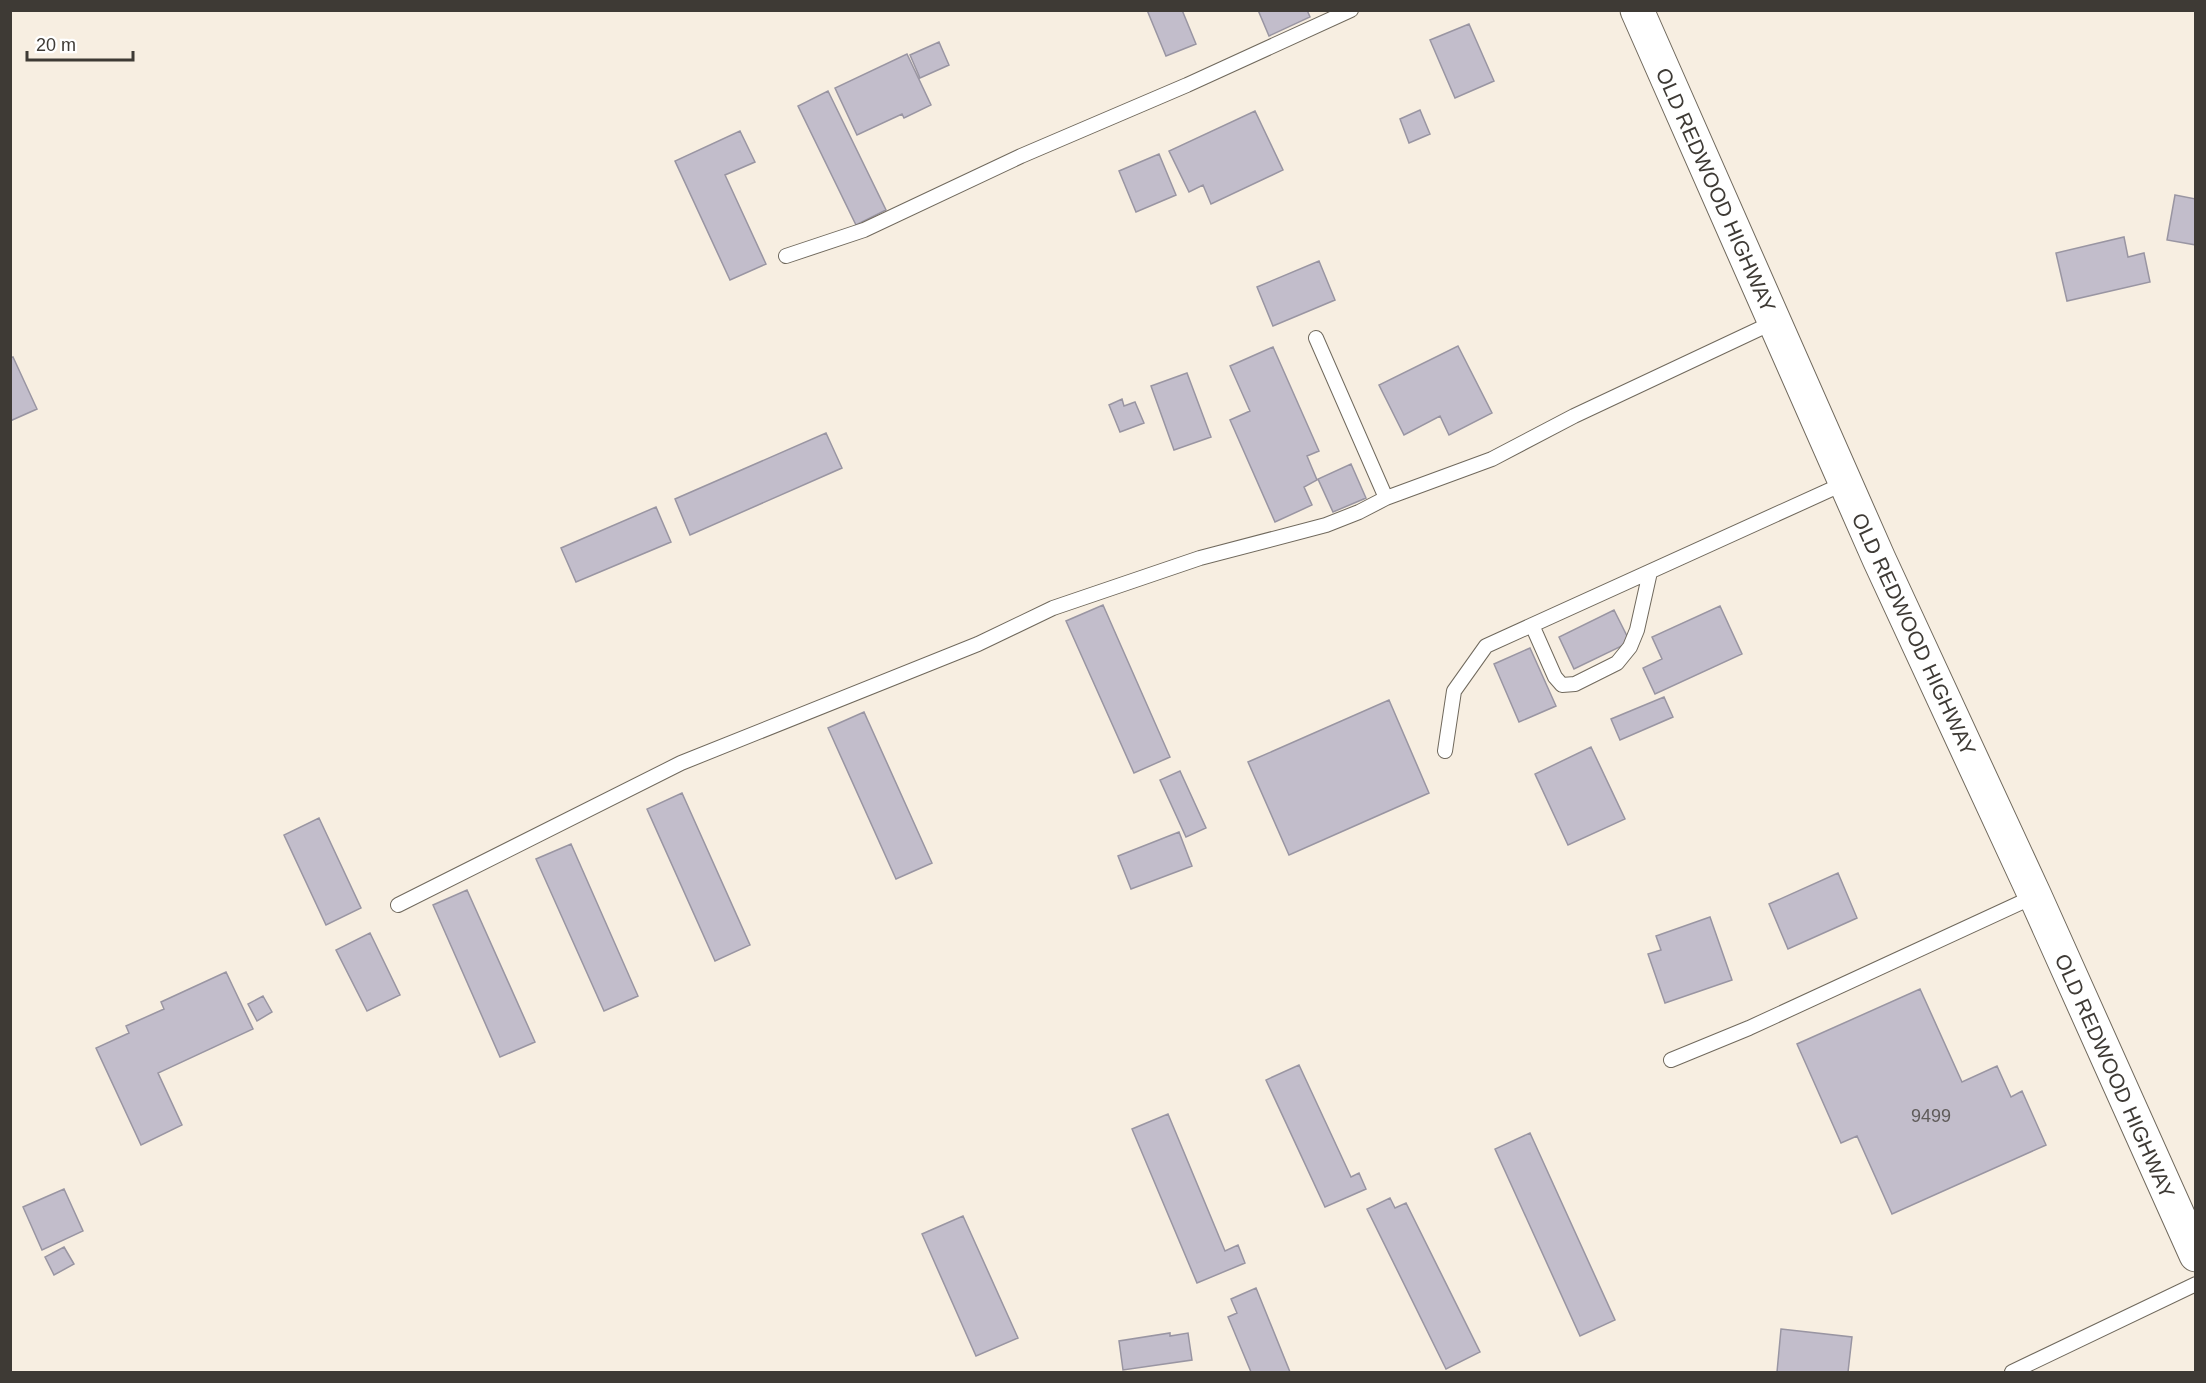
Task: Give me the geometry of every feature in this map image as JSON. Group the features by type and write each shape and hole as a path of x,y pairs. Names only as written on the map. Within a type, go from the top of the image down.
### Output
{"main road":[{"name":"OLD REDWOOD HIGHWAY","path":"1636,10 1845,483 2035,896 2196,1255"}],"lane":[{"path":"786,256 864,230 1020,156 1188,85 1351,10"},
{"path":"398,905 681,763 978,644 1053,608 1200,558 1326,525 1386,498 1492,459 1584,411 1774,322"},
{"path":"1316,338 1386,498"},
{"path":"1445,751 1454,691 1486,646 1845,483"},
{"path":"1532,625 1555,677 1562,685 1575,684 1617,663 1630,647 1637,630 1650,572"},
{"path":"1671,1060 1749,1028 2035,896"},
{"path":"2012,1372 2196,1284"}],"building":[{"path":"1147,10 1182,10 1196,44 1166,56"},
{"path":"1258,10 1307,10 1310,17 1269,36"},
{"path":"1469,24 1494,81 1455,98 1430,40"},
{"path":"939,42 949,65 920,78 910,55"},
{"path":"907,54 931,105 904,118 902,114 857,135 835,88"},
{"path":"828,91 886,210 856,225 798,106"},
{"path":"1420,110 1430,134 1409,143 1400,119"},
{"path":"1255,111 1283,170 1211,204 1203,185 1189,192 1169,151"},
{"path":"740,131 755,162 725,175 766,264 730,280 675,161"},
{"path":"1159,154 1176,195 1136,212 1119,171"},
{"path":"2175,195 2196,199 2196,245 2167,240"},
{"path":"2124,237 2128,257 2144,253 2150,282 2067,301 2056,253"},
{"path":"1319,261 1335,300 1273,326 1257,287"},
{"path":"1458,346 1492,413 1449,435 1440,416 1404,435 1379,385"},
{"path":"1273,347 1319,451 1307,456 1317,480 1304,487 1312,505 1275,522 1230,420 1250,411 1230,366"},
{"path":"13,357 37,409 10,421 10,358"},
{"path":"1187,373 1211,437 1174,450 1151,386"},
{"path":"1122,399 1124,406 1135,402 1144,423 1120,432 1109,405"},
{"path":"826,433 842,468 690,535 675,499"},
{"path":"1351,464 1366,498 1333,512 1318,479"},
{"path":"656,507 671,542 576,582 561,548"},
{"path":"1103,605 1170,757 1134,773 1066,621"},
{"path":"1720,606 1742,654 1655,694 1643,668 1662,659 1652,637"},
{"path":"1614,610 1630,642 1574,669 1559,637"},
{"path":"1530,648 1556,706 1519,722 1494,664"},
{"path":"1664,697 1673,717 1620,740 1611,719"},
{"path":"1389,700 1429,793 1289,855 1248,762"},
{"path":"864,712 932,863 896,879 828,728"},
{"path":"1591,747 1625,819 1568,845 1535,774"},
{"path":"1180,771 1206,828 1186,837 1160,780"},
{"path":"682,793 750,945 715,961 647,809"},
{"path":"319,818 361,908 326,925 284,835"},
{"path":"1179,832 1192,866 1131,889 1118,856"},
{"path":"571,844 638,996 604,1011 536,859"},
{"path":"1838,873 1857,918 1788,949 1769,904"},
{"path":"467,890 535,1042 500,1057 433,905"},
{"path":"1710,917 1732,980 1665,1003 1648,954 1661,950 1656,936"},
{"path":"370,933 400,995 367,1011 336,950"},
{"path":"226,972 253,1029 158,1073 182,1125 141,1145 96,1048 129,1033 126,1026 164,1009 161,1002"},
{"path":"1920,989 1962,1082 1997,1066 2011,1097 2022,1091 2046,1145 1892,1214 1857,1136 1841,1143 1797,1044"},
{"path":"263,996 272,1012 257,1021 248,1004"},
{"path":"1299,1065 1351,1177 1359,1173 1366,1189 1325,1207 1266,1080"},
{"path":"1168,1114 1225,1251 1238,1245 1245,1263 1197,1283 1132,1129"},
{"path":"1530,1133 1615,1320 1580,1336 1495,1149"},
{"path":"64,1189 83,1231 42,1250 23,1207"},
{"path":"1390,1198 1395,1208 1406,1203 1480,1352 1446,1369 1367,1209"},
{"path":"963,1216 1018,1338 976,1356 922,1234"},
{"path":"64,1247 74,1264 54,1275 45,1257"},
{"path":"1256,1288 1290,1372 1251,1372 1228,1317 1237,1313 1231,1299"},
{"path":"1781,1329 1852,1337 1848,1372 1777,1372"},
{"path":"1170,1333 1170,1336 1188,1333 1192,1360 1123,1370 1119,1341"}]}
